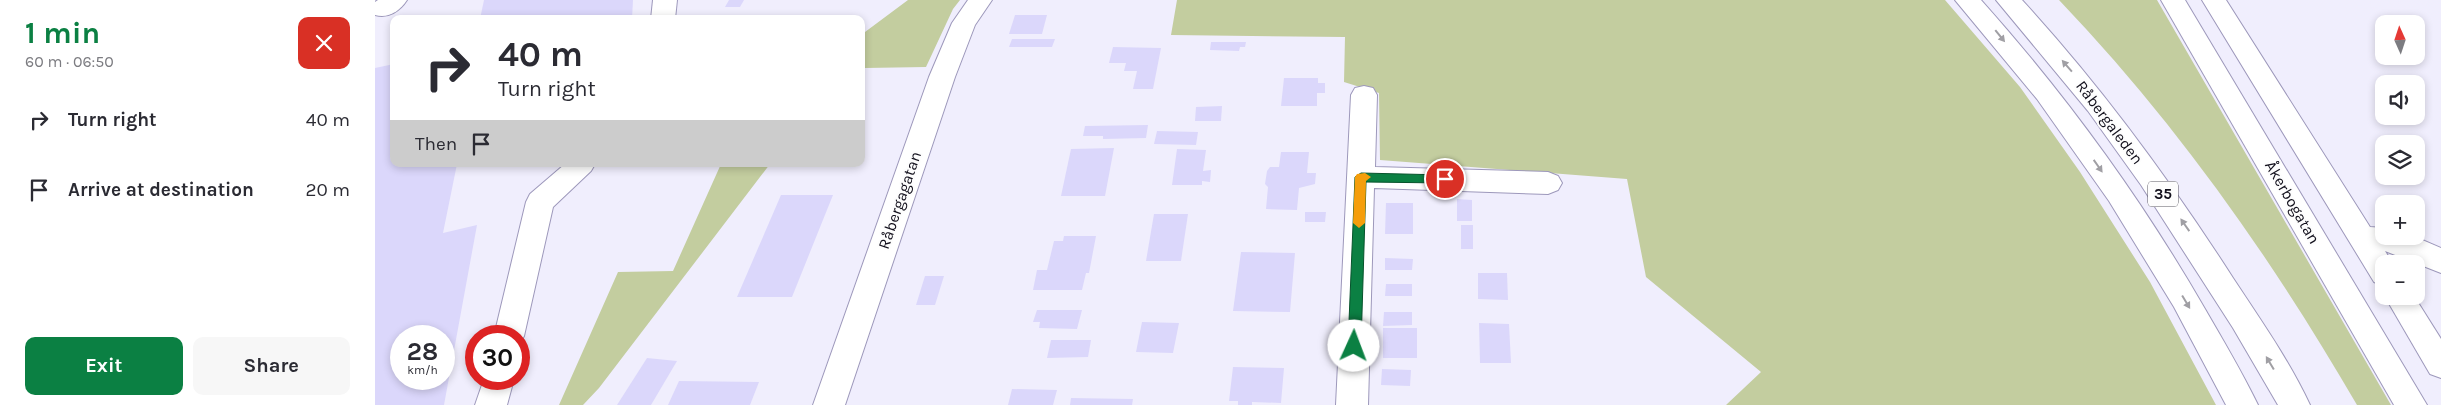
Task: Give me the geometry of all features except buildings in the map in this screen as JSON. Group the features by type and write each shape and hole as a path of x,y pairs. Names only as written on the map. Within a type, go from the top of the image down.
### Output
{"street":[{"path":"663,15 665,0"},
{"name":"Råbergagatan","path":"829,405 942,77 964,22 980,0"},
{"name":"35","path":"1967,0 1990,24 2048,96 2098,165 2145,235 2190,308 2242,405"},
{"name":"Råbergaleden","path":"2008,0 2087,91 2140,160 2190,232 2295,405"},
{"name":"Åkerbogatan","path":"2173,0 2411,405"},
{"path":"2214,0 2375,260"},
{"path":"1352,405 1364,95"},
{"path":"512,325 540,202 579,167"},
{"path":"1361,177 1548,183"},
{"path":"2361,238 2393,240 2441,261"},
{"path":"2404,305 2441,365"},
{"path":"491,405 496,390"}],"green space":[{"path":"908,0 960,0 953,9 926,67 865,68 865,32"},
{"path":"1177,0 1945,0 2020,87 2080,172 2150,282 2216,405 1726,405 1761,372 1646,277 1627,179 1380,160 1379,93 1344,82 1345,37 1171,35"},
{"path":"2059,0 2157,0 2391,405 2357,405 2291,298 2220,194 2143,94"},
{"path":"720,167 768,167 599,388 583,405 559,405 618,272 673,271"}],"slow traffic":[{"path":"1359,223 1361,177 1365,177"}],"route":[{"path":"1354,346 1361,177 1445,179"}]}
